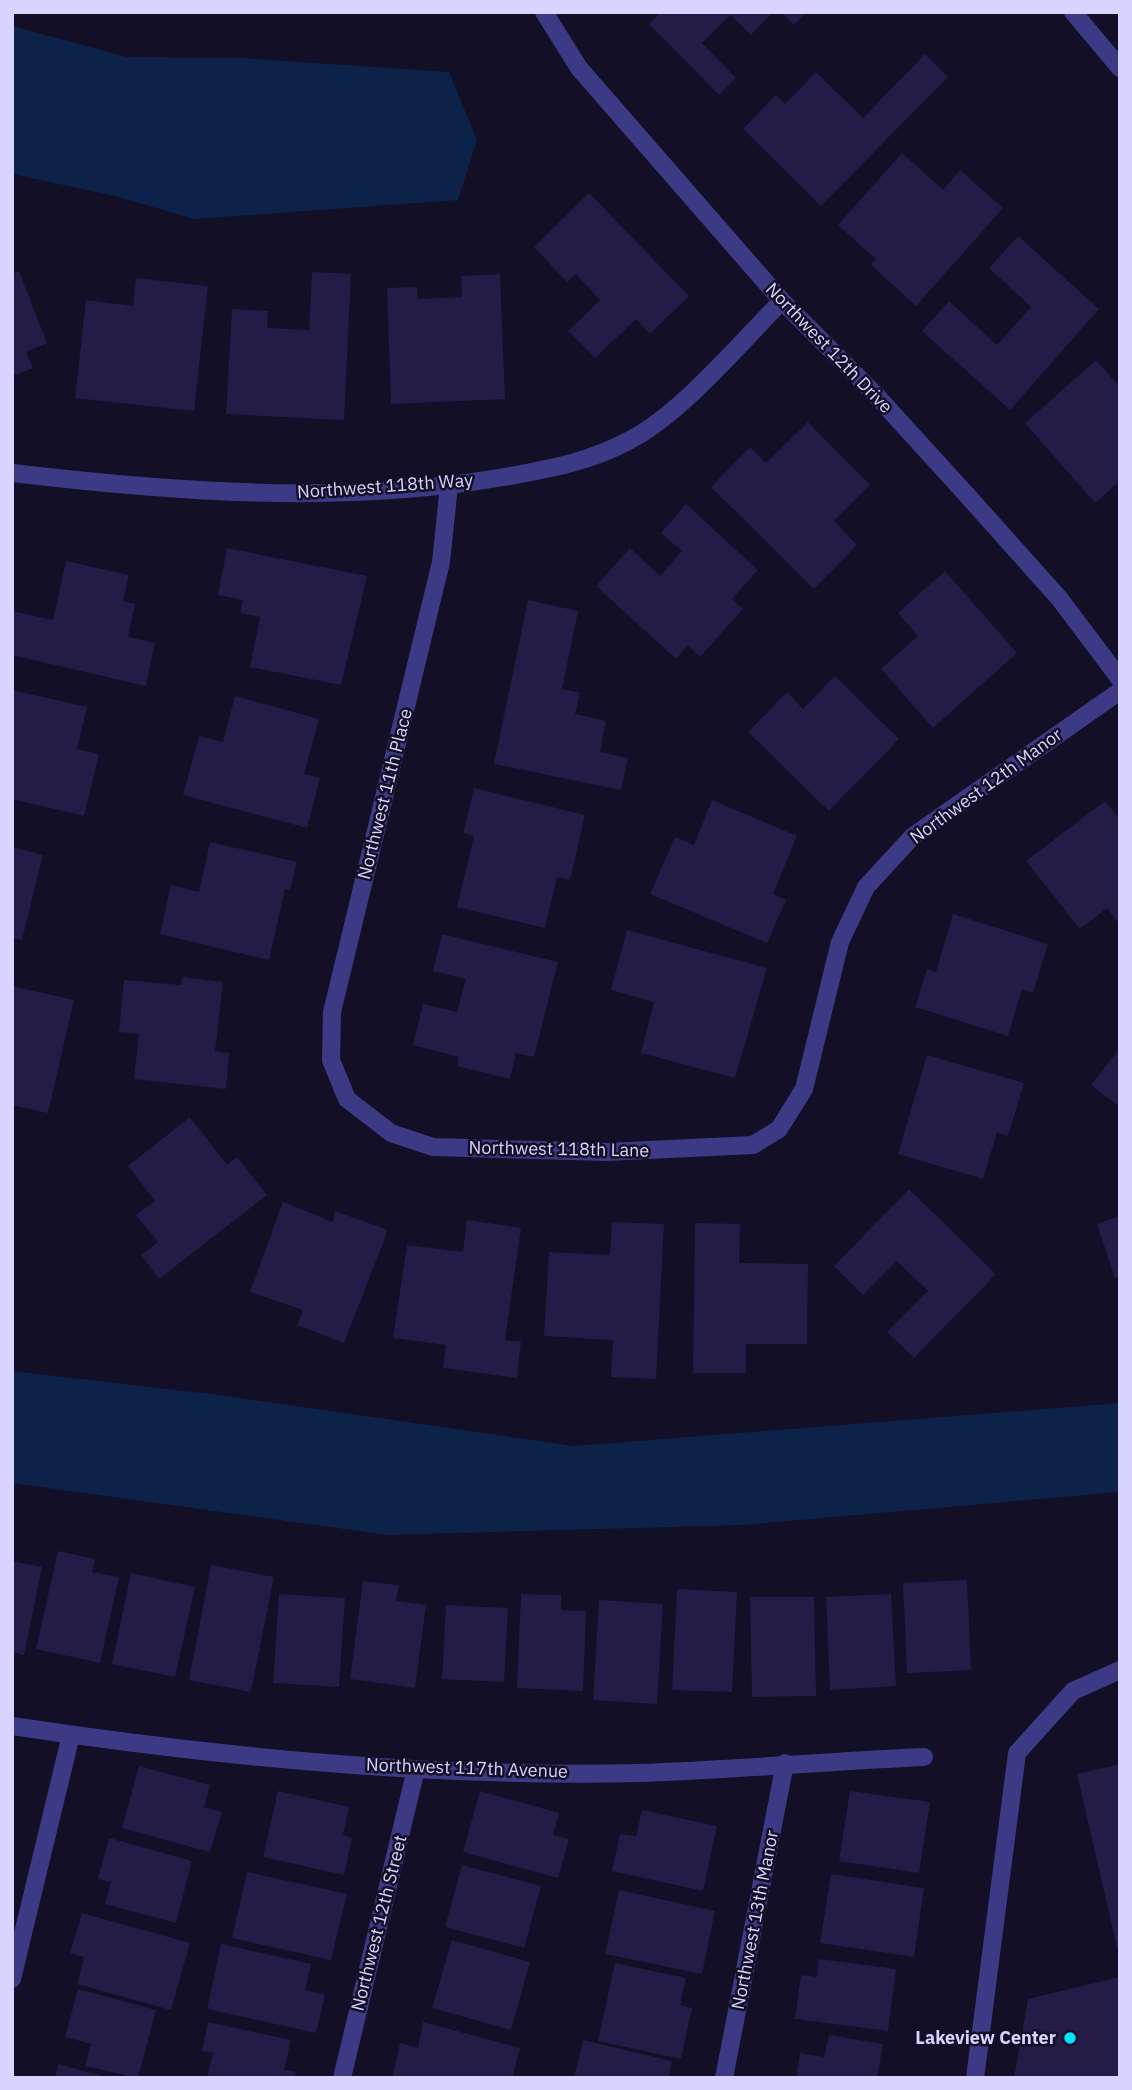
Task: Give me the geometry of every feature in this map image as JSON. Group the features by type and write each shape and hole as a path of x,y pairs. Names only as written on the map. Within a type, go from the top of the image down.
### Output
{"street":[{"name":"Northwest 12th Drive","path":"544,12 579,68 782,301 874,393 976,504 1059,598 1120,679"},
{"path":"1073,12 1120,68"},
{"name":"Northwest 118th Way","path":"12,473 225,494 449,486 578,463 632,439 689,396 782,301"},
{"name":"Northwest 11th Place","path":"347,1099 331,1060 332,1012 441,562 449,486"},
{"name":"Northwest 12th Manor","path":"779,1129 804,1089 840,942 866,887 913,836 1120,691"},
{"name":"Northwest 118th Lane","path":"347,1099 391,1133 433,1147 607,1152 752,1145 779,1129"},
{"path":"975,2078 1017,1753 1073,1690 1120,1670"},
{"name":"Northwest 117th Avenue","path":"12,1726 224,1753 416,1769 639,1773 924,1757"},
{"path":"12,1979 71,1735"},
{"name":"Northwest 13th Manor","path":"724,2078 785,1763"},
{"name":"Northwest 12th Street","path":"342,2078 416,1769"}],"water":[{"path":"12,26 127,57 241,58 449,72 477,140 458,200 194,219 115,196 12,174"},
{"path":"12,1371 219,1395 574,1446 1120,1403 1120,1492 743,1525 388,1535 12,1483"}],"building":[{"path":"661,12 773,12 751,35 730,15 702,43 736,78 719,95 649,24"},
{"path":"781,12 807,12 794,25"},
{"path":"925,54 948,77 821,206 743,129 776,95 785,104 816,72 863,118"},
{"path":"902,153 943,190 960,170 1003,208 916,306 871,265 876,259 838,225"},
{"path":"589,193 689,296 650,334 636,319 595,358 568,331 600,300 576,274 567,282 534,247"},
{"path":"1018,236 1099,309 1010,410 922,331 949,301 997,345 1031,307 989,268"},
{"path":"19,271 47,343 26,352 33,368 12,376 12,274"},
{"path":"312,272 351,274 344,420 226,414 232,309 268,311 267,328 309,330"},
{"path":"500,274 505,399 391,404 387,288 417,287 418,299 462,297 461,276"},
{"path":"136,278 208,286 194,411 75,398 86,300 133,306"},
{"path":"1096,360 1120,387 1120,481 1095,503 1025,423"},
{"path":"808,422 870,485 834,521 857,545 814,589 711,487 750,447 766,463"},
{"path":"686,504 758,570 732,599 743,609 700,657 688,645 676,659 596,586 630,548 660,576 682,551 661,533"},
{"path":"227,548 367,576 341,685 250,667 260,617 240,613 243,600 218,595"},
{"path":"66,561 129,575 123,601 135,604 128,637 155,643 146,686 12,655 12,611 53,620"},
{"path":"945,571 1017,653 933,728 881,669 918,636 898,613"},
{"path":"528,600 578,611 562,689 580,693 575,714 606,721 600,752 628,758 621,790 494,764"},
{"path":"835,676 899,739 829,811 748,732 787,692 803,709"},
{"path":"12,690 87,707 77,749 99,754 84,816 12,799"},
{"path":"235,696 319,719 304,774 320,778 307,828 183,795 199,736 223,742"},
{"path":"474,788 585,815 570,880 557,877 545,928 457,907 474,836 463,833"},
{"path":"712,800 797,836 773,894 786,900 767,943 650,894 675,837 694,845"},
{"path":"1105,801 1120,820 1120,925 1107,908 1080,929 1026,861"},
{"path":"210,842 297,862 290,890 285,889 269,960 160,934 171,885 199,892"},
{"path":"12,847 43,855 22,940 12,938"},
{"path":"953,914 1048,944 1033,993 1022,989 1008,1036 915,1007 927,969 936,972"},
{"path":"627,930 767,968 735,1078 641,1053 654,1002 611,990"},
{"path":"442,934 558,962 534,1057 516,1053 510,1079 457,1066 459,1057 413,1045 423,1004 457,1012 466,979 433,971"},
{"path":"182,977 223,982 215,1051 229,1053 226,1089 134,1079 139,1034 119,1032 124,980 181,985"},
{"path":"12,986 74,1000 48,1113 12,1105"},
{"path":"1120,1048 1120,1107 1091,1085"},
{"path":"927,1055 1024,1083 1008,1136 997,1132 983,1179 898,1154"},
{"path":"190,1117 227,1165 237,1157 267,1195 159,1279 141,1255 158,1242 136,1215 155,1201 128,1166"},
{"path":"909,1189 996,1274 914,1358 887,1332 928,1291 897,1261 863,1295 834,1266"},
{"path":"283,1202 333,1222 335,1211 388,1230 344,1343 297,1325 303,1310 250,1292"},
{"path":"1120,1216 1120,1276 1115,1278 1097,1224"},
{"path":"467,1220 521,1228 505,1340 521,1342 517,1378 443,1368 446,1345 393,1338 407,1245 463,1252"},
{"path":"612,1222 664,1224 656,1379 611,1377 613,1340 544,1336 549,1252 610,1255"},
{"path":"695,1223 740,1224 739,1263 808,1264 807,1344 746,1344 746,1373 693,1373"},
{"path":"58,1551 95,1559 92,1572 119,1577 100,1663 36,1649"},
{"path":"12,1561 42,1567 24,1655 12,1652"},
{"path":"211,1565 274,1577 251,1692 189,1680"},
{"path":"131,1573 195,1587 175,1677 112,1664"},
{"path":"967,1580 971,1670 907,1673 903,1583"},
{"path":"363,1581 399,1585 396,1601 426,1605 415,1688 350,1679"},
{"path":"677,1589 737,1592 732,1692 672,1690"},
{"path":"279,1594 345,1598 339,1687 273,1683"},
{"path":"521,1594 561,1595 561,1610 586,1611 583,1691 517,1688"},
{"path":"891,1594 896,1686 830,1690 826,1597"},
{"path":"750,1597 814,1597 816,1696 752,1697"},
{"path":"599,1600 663,1604 657,1704 593,1700"},
{"path":"446,1605 508,1608 504,1682 442,1679"},
{"path":"1120,1764 1120,1956 1119,1956 1077,1774"},
{"path":"139,1766 210,1785 204,1807 222,1812 210,1852 122,1828"},
{"path":"278,1791 349,1807 343,1835 352,1838 344,1875 263,1857"},
{"path":"480,1791 559,1813 553,1835 569,1839 558,1878 463,1852"},
{"path":"850,1791 930,1802 919,1873 839,1861"},
{"path":"642,1810 717,1826 703,1891 612,1871 620,1834 636,1836"},
{"path":"109,1838 192,1861 176,1923 105,1904 111,1882 98,1879"},
{"path":"462,1865 541,1886 524,1948 445,1927"},
{"path":"247,1872 347,1894 331,1960 232,1938"},
{"path":"831,1874 924,1888 914,1957 820,1943"},
{"path":"619,1890 715,1911 702,1974 605,1954"},
{"path":"82,1913 190,1943 171,2010 77,1984 84,1957 70,1953"},
{"path":"452,1940 530,1962 511,2030 432,2008"},
{"path":"221,1944 311,1964 305,1990 325,1995 316,2033 207,2009"},
{"path":"819,1959 896,1969 888,2031 795,2019 801,1975 817,1977"},
{"path":"615,1963 686,1978 680,2005 692,2008 681,2059 598,2041"},
{"name":"Lakeview Center","path":"1120,1977 1120,2078 1014,2078 1028,1999"},
{"path":"78,1989 156,2010 138,2078 85,2066 91,2044 65,2037"},
{"path":"208,2022 291,2040 284,2070 296,2072 294,2078 207,2078 213,2053 202,2051"},
{"path":"423,2022 520,2048 512,2078 392,2078 400,2043 418,2048"},
{"path":"829,2035 883,2044 877,2078 796,2078 800,2053 824,2057"},
{"path":"583,2040 672,2061 668,2078 574,2078"},
{"path":"58,2064 106,2077 106,2078 55,2078"}],"place":[{"name":"Lakeview Center","path":"1070,2038"}]}
